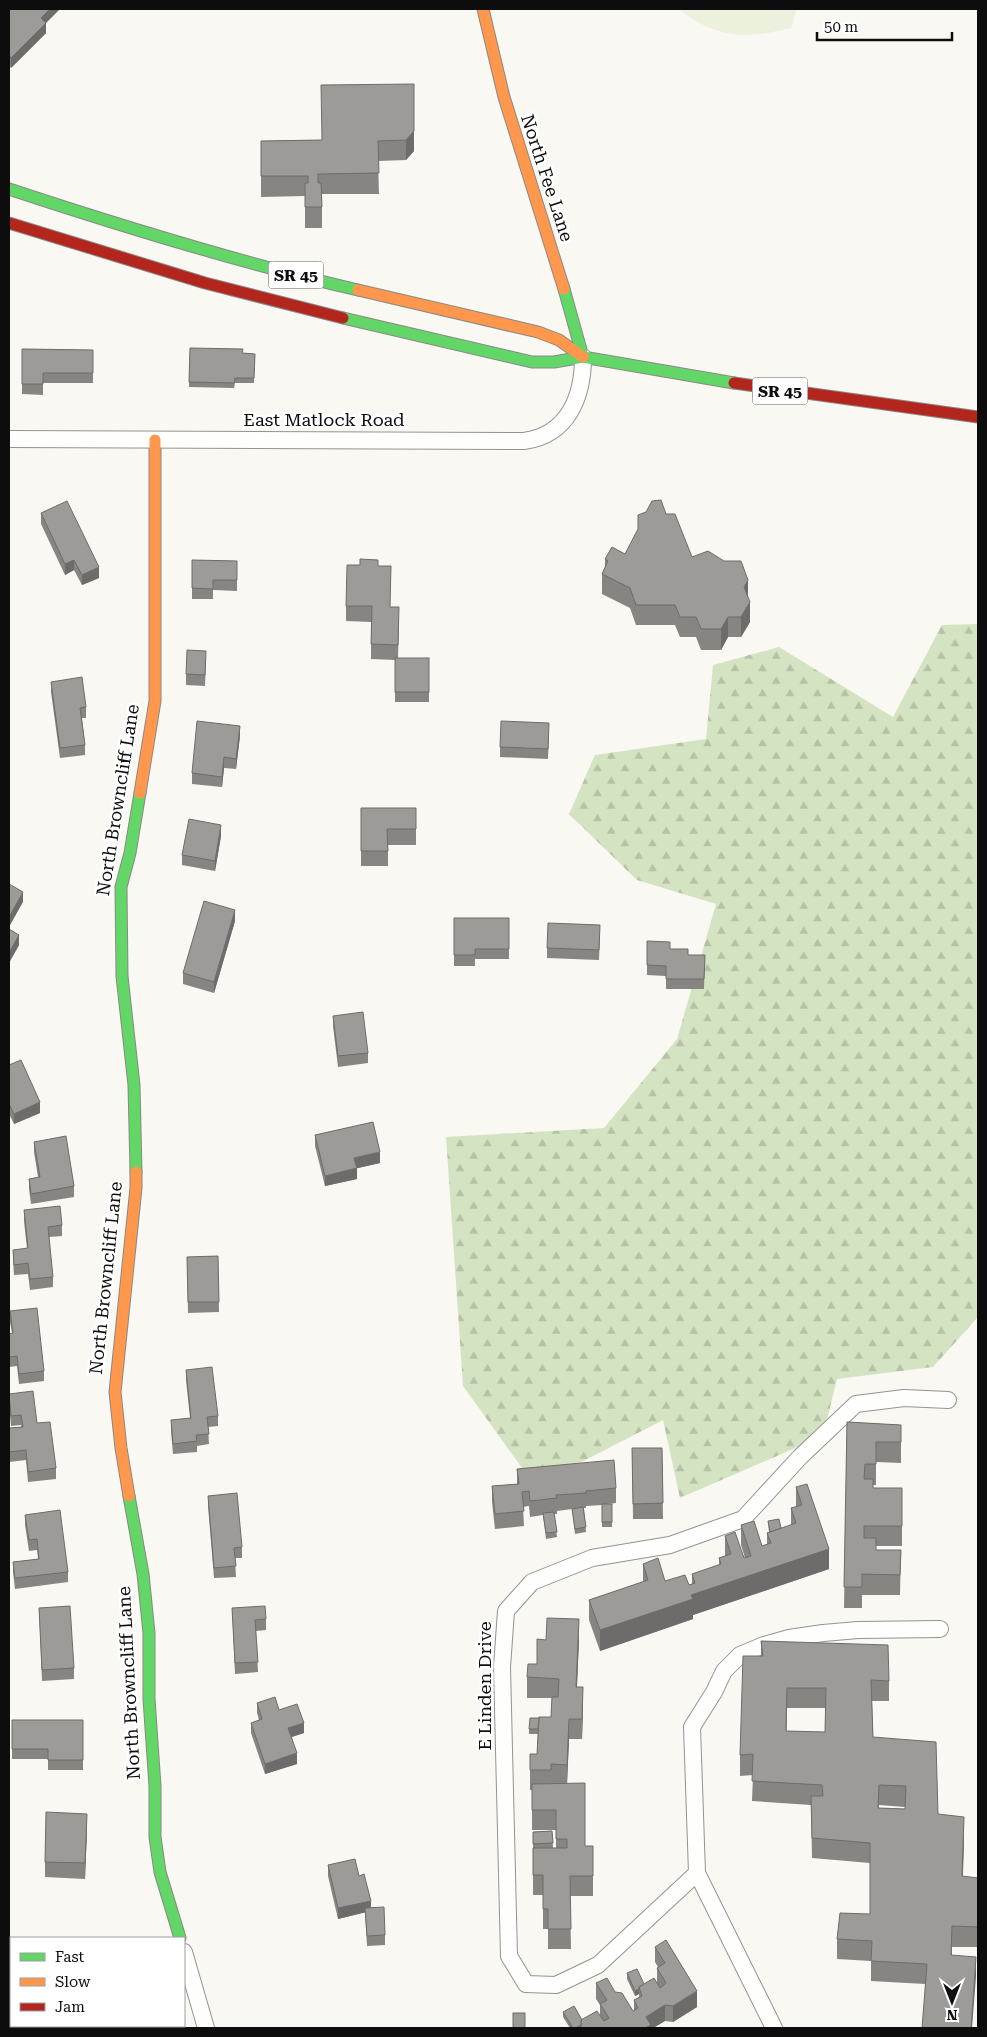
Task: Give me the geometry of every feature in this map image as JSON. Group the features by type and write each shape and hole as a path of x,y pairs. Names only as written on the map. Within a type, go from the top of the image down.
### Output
{"main road":[{"name":"North Fee Lane","path":"483,9 512,130 571,312 583,357"},
{"name":"SR 45","path":"9,190 135,230 260,266 382,297 538,332 559,340 583,357"},
{"name":"SR 45","path":"9,222 214,285 402,333 532,362 554,362 583,357 777,390 978,417"},
{"name":"North Browncliff Lane","path":"155,440 155,701 130,853 121,887 122,976 134,1085 136,1188 115,1392 121,1448 144,1574 150,1633 149,1699 155,1786 155,1837 160,1872 180,1937"}],"street":[{"name":"East Matlock Road","path":"9,439 528,441 551,432 568,416 577,396 583,357"},
{"name":"E Linden Drive","path":"697,1874 598,1965 556,1985 526,1984 509,1956 502,1666 506,1611 532,1582 592,1558 670,1545 743,1519 800,1457 856,1404 904,1398 948,1400"},
{"path":"774,2028 697,1874 692,1726 714,1692 724,1671 740,1656 764,1645 789,1638 858,1630 940,1629"},
{"path":"185,1955 206,2028"}],"green space":[{"path":"679,9 797,9 791,28 746,35 732,34 706,26 692,19"},
{"path":"978,624 978,1317 933,1367 837,1379 823,1436 680,1498 663,1420 535,1486 463,1386 446,1137 604,1128 677,1039 716,904 637,880 569,814 595,755 706,739 713,665 779,647 893,717 942,625"}],"building":[{"path":"9,9 50,9 41,18 46,23 11,58 9,55"},
{"path":"414,84 414,131 406,140 378,141 379,173 318,174 318,183 321,183 322,207 305,207 305,183 308,183 308,176 261,176 261,141 322,140 321,85"},
{"path":"190,348 243,349 242,353 255,354 254,378 235,378 234,383 189,382"},
{"path":"22,349 93,350 93,373 43,373 43,384 22,384"},
{"path":"661,500 666,514 675,514 692,557 708,551 724,561 741,561 748,580 744,587 750,602 741,617 728,617 721,629 701,629 696,617 680,617 675,605 636,605 630,588 602,574 608,561 605,559 612,547 625,554 638,529 638,515 646,512 652,501"},
{"path":"67,501 99,567 82,575 74,560 65,564 41,513"},
{"path":"360,559 378,560 378,566 391,566 390,607 399,607 398,645 371,644 372,606 346,606 347,565 360,565"},
{"path":"192,560 237,561 237,580 213,580 213,589 192,588"},
{"path":"187,650 206,651 205,675 186,674"},
{"path":"395,658 429,658 429,692 395,692"},
{"path":"82,677 86,707 80,708 85,745 60,748 51,682"},
{"path":"197,721 240,726 236,759 224,757 222,777 192,773"},
{"path":"501,721 549,723 548,749 500,747"},
{"path":"361,808 416,808 416,829 387,829 388,851 361,851"},
{"path":"189,819 221,825 215,861 182,855"},
{"path":"9,884 23,892 9,917"},
{"path":"204,901 235,910 214,982 183,973"},
{"path":"454,918 509,918 509,949 475,949 475,955 454,955"},
{"path":"548,923 600,925 599,950 547,948"},
{"path":"9,929 19,935 10,951 9,950"},
{"path":"647,941 670,942 670,949 688,949 688,955 705,955 704,979 666,979 666,966 647,965"},
{"path":"363,1012 368,1053 338,1056 333,1016"},
{"path":"21,1060 40,1102 14,1114 9,1104 9,1065"},
{"path":"373,1122 380,1152 354,1158 357,1168 325,1176 315,1135"},
{"path":"66,1136 74,1186 31,1194 29,1179 40,1177 34,1142"},
{"path":"60,1206 62,1225 48,1227 53,1277 30,1279 28,1263 14,1265 13,1250 28,1248 24,1210"},
{"path":"218,1256 219,1302 188,1302 187,1257"},
{"path":"37,1308 44,1371 19,1374 17,1356 9,1357 9,1334 13,1333 10,1311"},
{"path":"212,1367 218,1416 207,1417 209,1434 196,1435 197,1441 173,1444 171,1420 191,1418 186,1370"},
{"path":"33,1391 37,1423 50,1422 56,1468 28,1472 26,1450 9,1452 9,1428 23,1427 21,1415 11,1416 9,1394"},
{"path":"847,1422 901,1425 901,1442 876,1442 876,1464 865,1464 864,1479 873,1479 873,1488 902,1488 902,1526 864,1526 864,1538 876,1538 876,1550 901,1550 900,1575 862,1574 862,1587 844,1587"},
{"path":"632,1448 662,1448 663,1503 633,1504"},
{"path":"614,1460 616,1488 556,1495 557,1498 530,1501 529,1491 522,1492 524,1511 495,1514 492,1486 519,1484 517,1469"},
{"path":"807,1484 829,1549 691,1595 693,1599 600,1630 589,1600 648,1580 643,1564 658,1558 665,1581 685,1575 689,1585 695,1583 692,1574 721,1564 719,1558 731,1554 725,1536 735,1532 744,1558 751,1556 741,1525 754,1521 762,1546 771,1543 767,1533 796,1523 791,1508 802,1505 796,1487"},
{"path":"237,1493 242,1547 234,1548 236,1566 214,1568 208,1496"},
{"path":"602,1504 612,1504 612,1522 602,1522"},
{"path":"583,1507 586,1527 575,1529 572,1509"},
{"path":"60,1510 68,1572 15,1578 13,1562 39,1559 37,1539 29,1540 25,1515"},
{"path":"554,1512 557,1532 546,1533 543,1513"},
{"path":"779,1519 781,1528 770,1532 768,1521"},
{"path":"70,1606 74,1668 42,1670 39,1608"},
{"path":"265,1606 266,1619 255,1620 258,1662 235,1663 232,1608"},
{"path":"547,1618 579,1619 576,1687 583,1687 582,1719 569,1719 567,1765 551,1764 551,1770 530,1770 530,1754 537,1754 539,1717 551,1717 552,1697 558,1697 559,1679 527,1677 528,1664 537,1664 537,1639 546,1640"},
{"path":"761,1641 888,1645 889,1681 871,1680 873,1737 936,1742 938,1814 964,1817 962,1876 978,1878 978,1927 952,1926 951,1955 976,1957 971,2028 922,2028 927,1964 871,1961 872,1941 837,1939 840,1913 870,1914 870,1843 812,1838 811,1796 823,1796 822,1785 752,1781 753,1754 740,1755 743,1656 763,1656","holes":["787,1688 826,1688 825,1732 786,1731","879,1785 906,1786 905,1809 878,1808"]},
{"path":"275,1697 279,1710 297,1704 304,1723 288,1728 297,1753 265,1764 251,1723 262,1719 257,1703"},
{"path":"530,1718 539,1718 538,1729 529,1729"},
{"path":"12,1720 83,1720 83,1760 48,1760 48,1749 12,1749"},
{"path":"585,1783 585,1846 593,1846 593,1876 570,1876 571,1929 548,1929 548,1909 543,1909 543,1875 533,1875 533,1848 567,1848 567,1839 556,1839 556,1810 532,1810 532,1784"},
{"path":"46,1812 87,1814 85,1863 45,1862"},
{"path":"552,1831 553,1843 533,1844 533,1832"},
{"path":"355,1859 359,1876 364,1874 371,1901 338,1908 328,1865"},
{"path":"384,1907 385,1935 367,1936 365,1908"},
{"path":"666,1940 697,1991 673,2006 665,2005 646,2017 651,2025 645,2028 581,2028 581,2020 597,2011 604,2021 609,2018 600,2004 607,2000 596,1983 607,1978 615,1992 622,1993 633,2011 638,2008 634,2000 642,1996 639,1987 654,1978 660,1988 666,1983 657,1968 665,1963 655,1947"},
{"path":"637,1969 644,1984 635,1991 627,1973"},
{"path":"574,2006 582,2020 581,2025 576,2028 573,2028 563,2012"},
{"path":"513,2013 525,2013 525,2028 513,2028"},
{"path":"102,2027 102,2028 52,2028"}],"traffic: fast":[{"path":"9,189 182,244 358,290"},
{"path":"564,289 583,357"},
{"path":"343,318 532,362 554,362 583,357 734,383"},
{"path":"136,1172 134,1085 122,976 121,887 130,853 140,793"},
{"path":"129,1496 143,1574 149,1633 149,1699 155,1786 155,1837 160,1872 180,1937"}],"traffic: slow":[{"path":"483,9 504,97 564,289"},
{"path":"358,290 538,332 559,340 583,357"},
{"path":"140,793 155,701 155,440"},
{"path":"129,1496 121,1448 115,1392 136,1188 136,1172"}],"traffic: jam":[{"path":"9,223 205,283 343,318"},
{"path":"734,383 978,417"}]}
